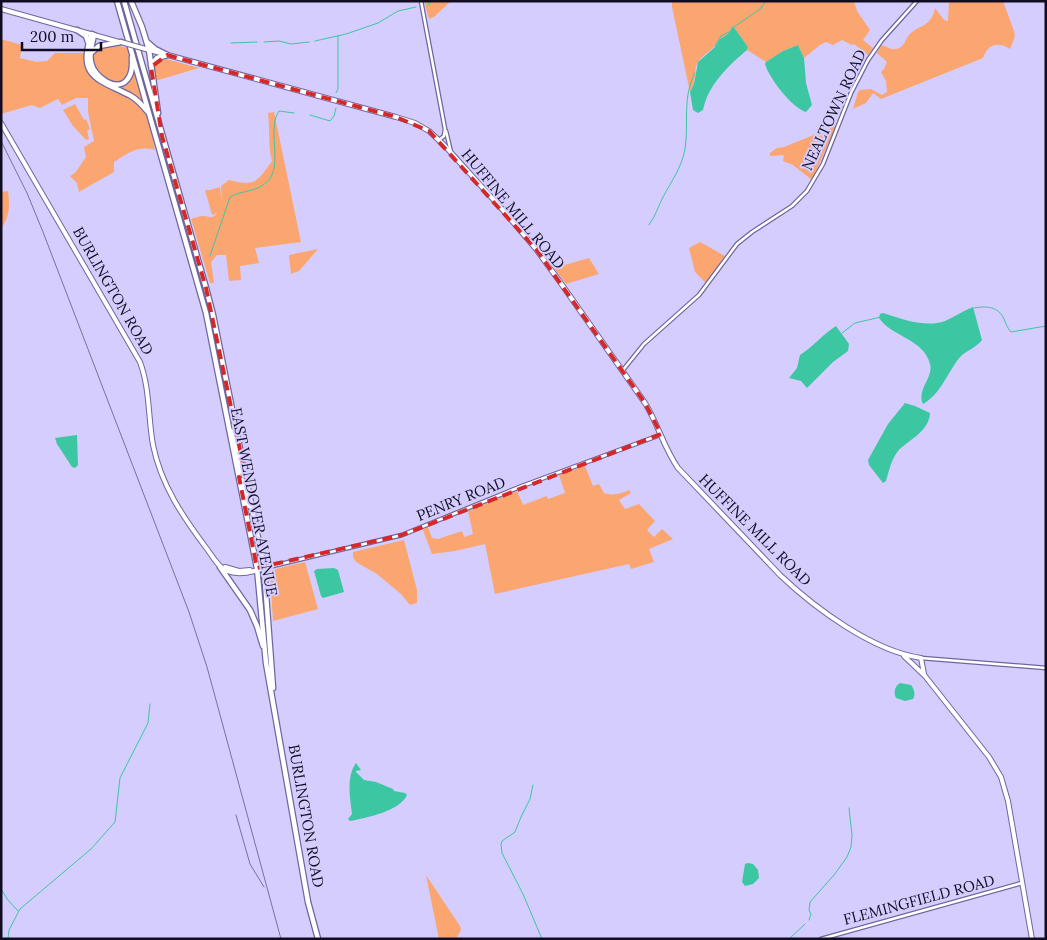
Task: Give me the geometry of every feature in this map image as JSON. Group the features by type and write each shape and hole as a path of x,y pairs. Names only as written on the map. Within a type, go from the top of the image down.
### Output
{"highway":[{"name":"EAST WENDOVER AVENUE","path":"117,1 203,304 258,570 266,663 273,697"},
{"name":"EAST WENDOVER AVENUE","path":"124,1 206,288 264,568 274,680 273,697"},
{"path":"131,1 149,50 162,136"},
{"path":"76,30 86,36 89,44"},
{"path":"93,34 91,64 95,72 107,82 124,83 132,71 132,51"},
{"path":"93,34 87,54 88,64 94,76 101,83 138,101 150,116"},
{"path":"146,41 155,49 167,55"},
{"path":"91,53 99,46 121,42"},
{"path":"151,67 157,58 167,55"},
{"path":"228,426 233,436 242,473 246,477"},
{"path":"238,477 243,482 248,505 253,513"},
{"path":"220,567 253,616 261,638 266,663"},
{"name":"BURLINGTON ROAD","path":"273,697 308,902 318,939"}],"main road":[{"name":"HUFFINE MILL ROAD","path":"1,9 396,117 416,123 429,131 451,153 536,249 645,403 668,452 678,468 783,578 818,606 878,645 901,654 921,658"},
{"name":"BURLINGTON ROAD","path":"1,123 138,357 146,380 153,444 162,478 179,510 220,567 238,574 264,568"},
{"name":"BURLINGTON ROAD","path":"215,559 223,566 234,570 258,570"},
{"path":"901,654 925,676 989,757 999,773 1006,794 1032,939"},
{"path":"920,672 918,663 921,658"},
{"path":"921,658 925,676"}],"street":[{"path":"421,1 451,153"},
{"name":"NEALTOWN ROAD","path":"622,372 644,344 699,296 737,244 792,206 807,191 823,164 851,93 868,60 882,40 917,1"},
{"path":"439,140 443,137 445,129"},
{"name":"PENRY ROAD","path":"264,568 402,535 522,486 661,434"},
{"path":"921,658 1046,668"},
{"name":"FLEMINGFIELD ROAD","path":"821,939 1022,883"}],"highlighted area":[{"path":"167,55 396,117 429,131 536,249 645,403 661,434 402,535 264,568 257,568 239,477 247,483 206,288 162,136 154,91 151,67"}],"shaded area":[{"path":"424,1 451,1 434,17 429,19"},
{"path":"672,1 854,1 857,11 870,30 863,40 873,48 868,55 854,44 852,45 842,40 833,45 826,42 804,58 798,45 783,51 766,62 747,50 748,47 733,26 728,34 720,39 700,59 696,66 694,84 690,92"},
{"path":"949,1 1003,1 1015,36 1010,49 1002,45 994,45 988,49 983,58 881,99 873,93 866,103 853,109 860,90 871,89 882,95 887,92 886,81 881,72 887,62 877,53 881,45 894,49 901,47 909,35 931,19 935,8 944,20 948,21"},
{"path":"733,26 748,47 747,50 714,84 703,110 698,113 693,110 690,92 694,84 698,62 715,47 720,39 728,34"},
{"path":"1,39 22,45 20,58 37,62 47,61 55,53 85,53 86,65 96,81 132,100 143,110 150,126 155,150 143,148 129,153 114,162 114,172 79,192 77,183 70,176 75,173 86,157 84,147 94,141 88,112 88,98 76,98 62,105 58,99 40,108 32,105 1,114"},
{"path":"114,45 128,48 130,65 128,76 120,82 104,78 96,70 93,60 93,54 100,47"},
{"path":"798,45 804,58 806,83 812,105 806,112 794,105 782,92 771,77 765,64 783,51"},
{"path":"166,59 199,68 155,81 155,64 159,60"},
{"path":"133,72 135,72 145,105 112,85 126,83"},
{"path":"75,104 84,120 86,119 90,129 87,131 89,139 86,140 73,126 63,110"},
{"path":"274,112 301,242 255,248 259,263 240,266 241,280 229,281 226,255 217,255 211,262 214,283 210,283 191,219 201,216 212,217 217,213 212,215 205,190 220,187 222,204 221,186 229,180 250,183 263,174 272,161 268,113"},
{"path":"836,126 812,180 793,165 783,161 784,155 770,156 770,153 777,148 784,147"},
{"path":"8,191 9,210 1,228 1,192"},
{"path":"700,242 725,256 706,283 695,272 689,248"},
{"path":"318,249 299,271 291,274 289,255"},
{"path":"589,258 599,274 566,284 554,268"},
{"path":"973,307 982,340 960,357 935,395 923,404 921,399 923,389 931,369 927,356 915,343 885,324 879,318 880,314 883,313 914,322 930,324 945,321"},
{"path":"836,326 849,344 848,351 833,362 807,388 801,381 789,378 797,368 800,355"},
{"path":"905,403 930,413 929,420 918,435 898,451 886,481 883,483 869,465 868,460 888,424"},
{"path":"77,435 78,465 75,468 72,467 55,438"},
{"path":"585,466 593,486 599,484 604,493 616,494 629,490 631,493 619,500 625,509 639,504 655,521 647,530 654,537 662,529 673,539 649,549 654,562 631,569 629,564 495,594 485,544 432,554 423,530 428,527 432,538 438,539 462,531 464,537 473,534 468,511 517,491 523,505 547,496 548,499 565,493 559,475"},
{"path":"404,540 417,590 417,603 410,605 401,594 377,574 356,562 353,557 353,552"},
{"path":"305,562 318,609 273,621 270,572"},
{"path":"334,568 338,570 344,592 323,598 314,571 317,569"},
{"path":"900,683 911,685 914,692 913,699 905,701 896,698 895,689"},
{"path":"356,763 361,770 356,772 364,780 376,782 394,791 405,793 407,795 403,801 382,813 350,821 348,819 352,814 350,781"},
{"path":"745,864 753,864 758,870 759,878 753,884 745,886 742,882"},
{"path":"426,875 460,926 461,930 456,939 439,939"}],"waterway":[{"path":"428,5 432,1"},
{"path":"734,27 760,9 766,1"},
{"path":"315,41 346,34 378,23 398,11 416,7"},
{"path":"715,46 721,36 729,32"},
{"path":"336,93 338,89 338,36"},
{"path":"264,42 279,41 291,44 309,42"},
{"path":"231,43 257,42"},
{"path":"649,225 684,156 687,101 695,73"},
{"path":"310,115 330,121 334,116 336,108"},
{"path":"210,256 230,197 263,185 270,178 274,170 274,129 275,119 279,111 294,113"},
{"path":"974,308 986,307 994,309 1003,317 1011,332 1046,326"},
{"path":"842,333 855,323 881,317"},
{"path":"8,939 9,930 20,909 91,849 115,822 120,778 148,723 150,704"},
{"path":"533,785 530,799 515,832 502,841 501,844 502,853 523,894 542,939"},
{"path":"809,920 811,914 809,910 810,902 834,875 847,857 851,847 852,835 849,808"},
{"path":"1,889 18,911"},
{"path":"789,939 805,924"}],"railway":[{"path":"1,141 27,193 43,232 189,612 207,667 281,939"},
{"path":"236,815 250,864 264,887"}]}
